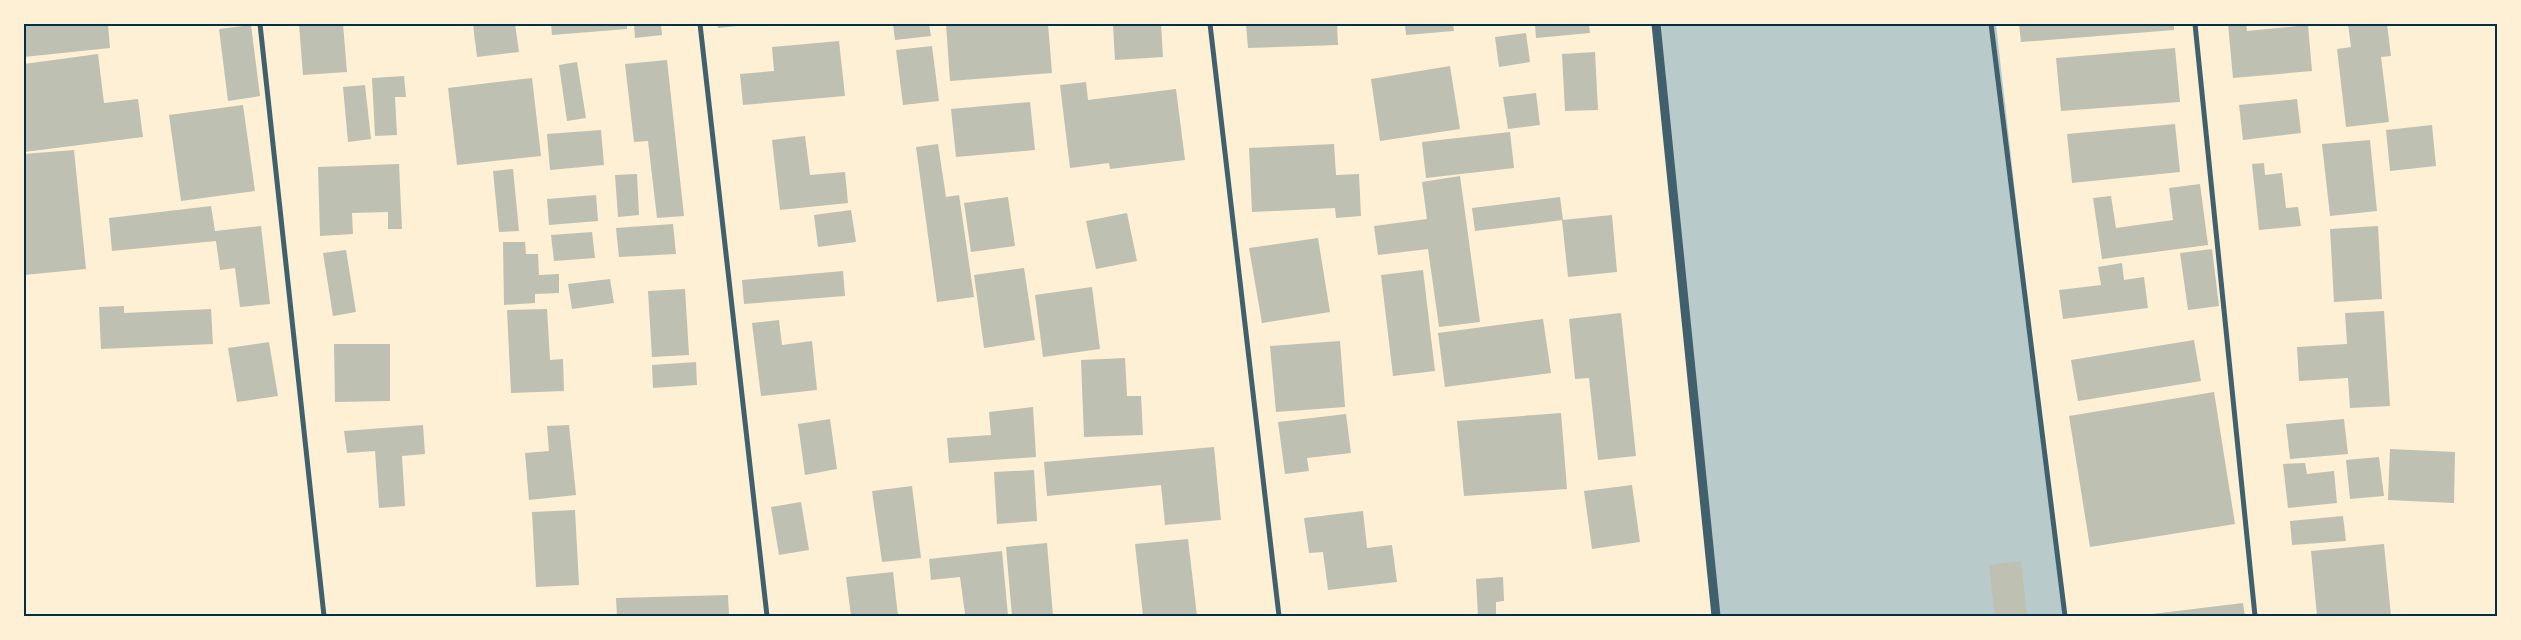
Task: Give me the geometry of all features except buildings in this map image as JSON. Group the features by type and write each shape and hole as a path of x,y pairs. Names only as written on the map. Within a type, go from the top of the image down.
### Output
{"street":[{"path":"260,24 324,616"},
{"path":"700,24 767,616"},
{"path":"1210,24 1279,616"},
{"path":"1656,24 1716,616"},
{"path":"1991,24 2064,616"},
{"path":"2195,24 2255,616"}],"shaded area":[{"path":"1656,24 1996,24 2063,616 1716,616"}]}
